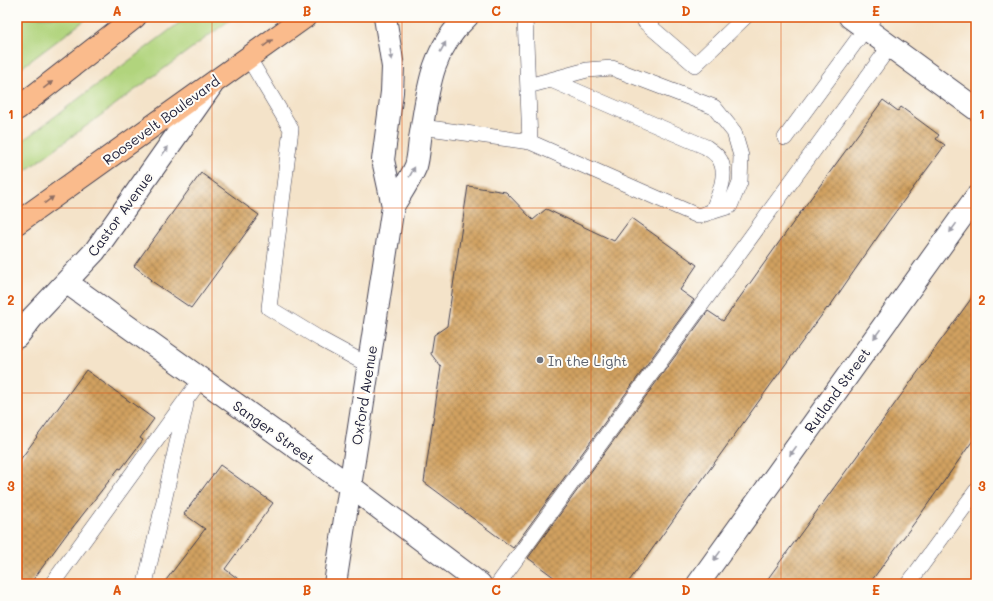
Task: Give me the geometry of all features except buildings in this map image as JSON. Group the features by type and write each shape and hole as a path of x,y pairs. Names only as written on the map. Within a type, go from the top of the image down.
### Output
{"highway":[{"path":"17,109 135,17"},
{"name":"Roosevelt Boulevard","path":"17,223 305,17"}],"street":[{"name":"Oxford Avenue","path":"385,17 393,67 392,92 383,160 393,206"},
{"name":"Oxford Avenue","path":"335,584 393,206 416,165 427,94 433,69 442,48 455,28 467,17"},
{"path":"863,21 890,46 976,109"},
{"name":"Castor Avenue","path":"17,337 32,318 95,251 214,82"},
{"name":"Rutland Street","path":"698,584 976,196"},
{"name":"Sanger Street","path":"66,282 350,486 480,584"}],"lane":[{"path":"525,17 530,142"},
{"path":"645,19 695,65 745,17"},
{"path":"785,138 863,21"},
{"path":"498,584 890,46"},
{"path":"248,57 291,129 269,308 320,339 368,365"},
{"path":"422,127 530,142 698,216 730,206 740,182 741,156 734,132 714,107 612,68 588,70 528,86"},
{"path":"551,80 706,147 719,158 724,174 720,192 712,212"},
{"path":"52,584 201,380"},
{"path":"145,584 187,399"},
{"path":"908,584 976,491"}],"green space":[{"path":"17,17 89,17 17,71"},
{"path":"187,17 234,17 17,177 17,145"}],"place":[{"name":"In the Light","path":"540,360"}]}
